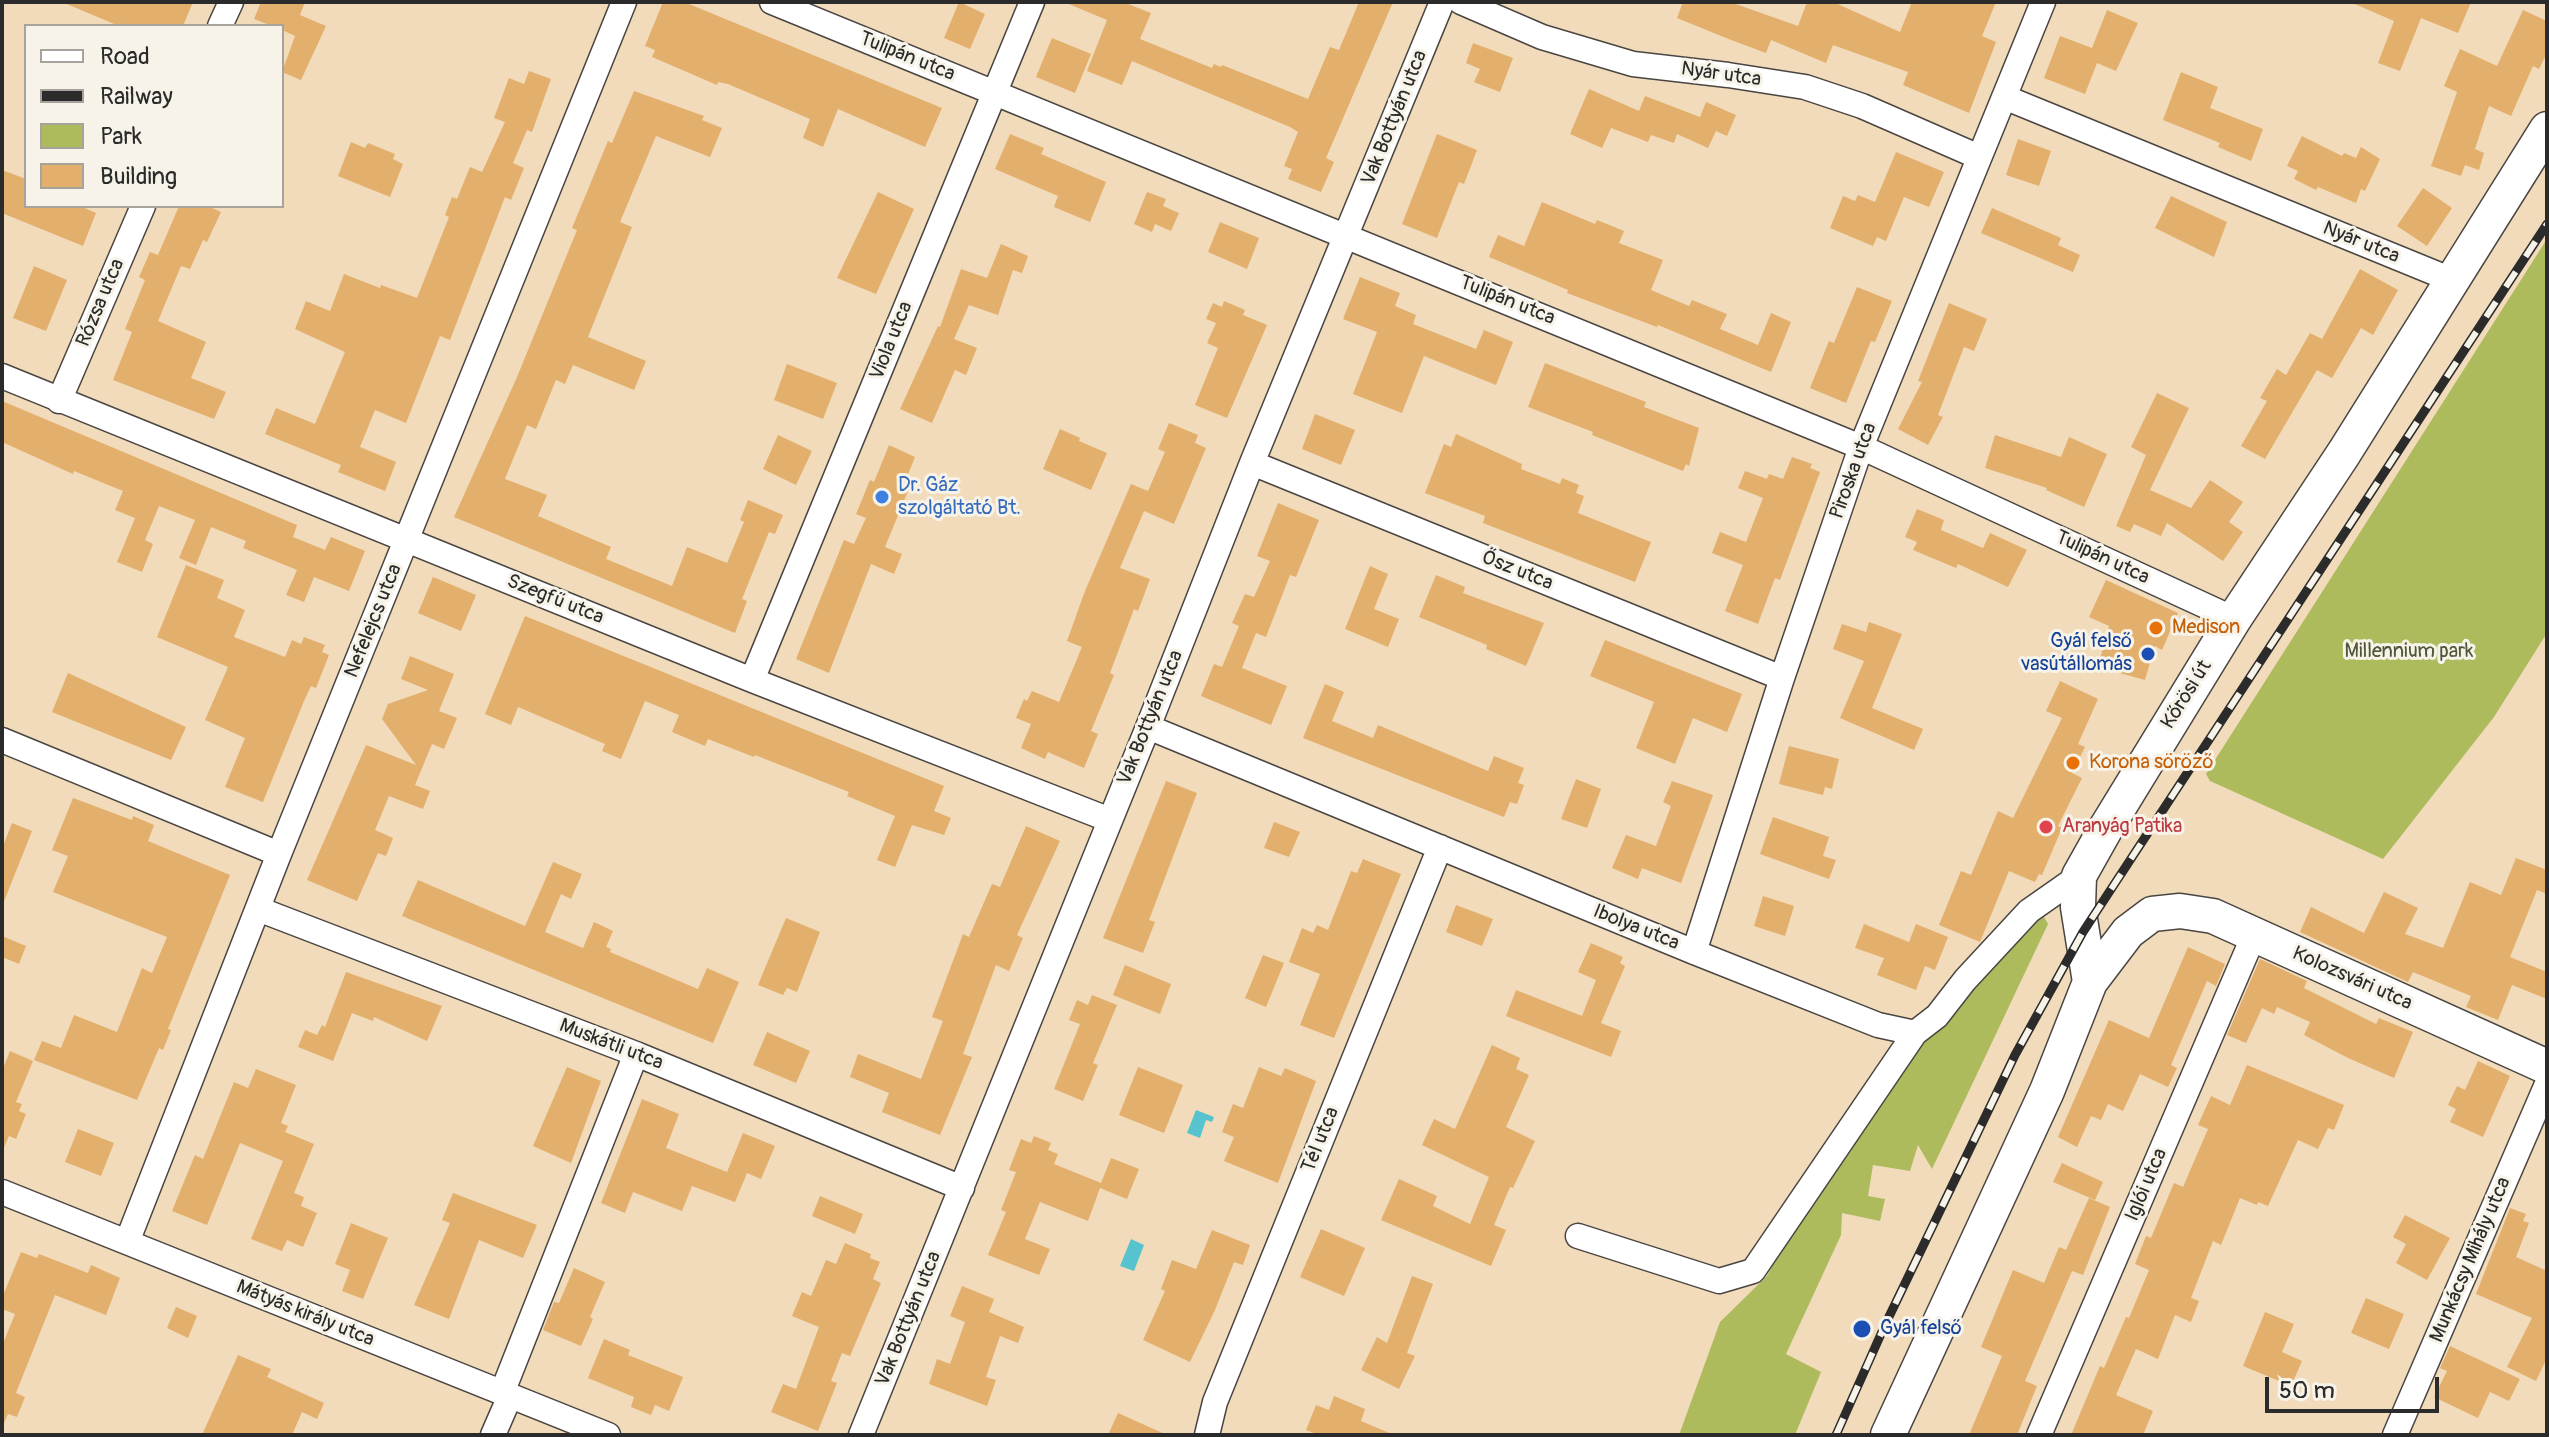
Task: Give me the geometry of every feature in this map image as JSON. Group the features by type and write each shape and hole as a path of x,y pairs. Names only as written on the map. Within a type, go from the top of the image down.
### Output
{"main road":[{"name":"Kőrösi út","path":"2078,892 2106,828 2234,619 2344,453 2547,129"},
{"name":"Kolozsvári utca","path":"2078,892 2124,919 2180,911 2213,916 2547,1067"},
{"path":"2078,892 2090,982"},
{"path":"1888,1435 2047,1091 2090,982 2128,932 2152,914"}],"street":[{"path":"221,24 231,2"},
{"name":"Nefelejcs utca","path":"127,1242 279,854 624,2"},
{"name":"Tulipán utca","path":"772,2 1861,447 2234,619"},
{"name":"Viola utca","path":"752,680 1032,2"},
{"name":"Vak Bottyán utca","path":"861,1435 1252,463 1442,2"},
{"name":"Nyár utca","path":"1461,2 1542,37 1633,64 1805,87 1862,106 1979,157"},
{"name":"Piroska utca","path":"1694,952 1782,678 1861,447 2043,2"},
{"name":"Nyár utca","path":"2004,97 2452,280"},
{"name":"Rózsa utca","path":"59,401 142,208"},
{"name":"Szegfű utca","path":"2,376 752,680 1110,820"},
{"name":"Ősz utca","path":"1252,463 1782,678"},
{"name":"Ibolya utca","path":"1148,727 1694,952 1878,1025 1915,1033"},
{"path":"2,740 279,854"},
{"name":"Tél utca","path":"1207,1435 1215,1402 1440,847"},
{"path":"1578,1236 1719,1281 1753,1271 1915,1033 1937,1016 1965,980 2029,911 2078,892"},
{"name":"Muskátli utca","path":"258,909 636,1054 962,1188"},
{"name":"Iglói utca","path":"2039,1435 2254,935"},
{"path":"493,1435 636,1054"},
{"name":"Munkácsy Mihály utca","path":"2395,1435 2547,1084"},
{"name":"Mátyás király utca","path":"5,1201 127,1242 608,1435"}],"green space":[{"name":"Millennium park","path":"2547,239 2547,633 2494,717 2383,859 2210,781 2206,774"},
{"path":"2043,915 2048,924 1932,1169 1918,1145 1910,1171 1873,1165 1868,1196 1885,1199 1880,1221 1842,1213 1841,1235 1786,1354 1821,1372 1795,1435 1679,1435 1720,1322 1767,1276 1798,1216 1911,1055 2026,926"}],"water":[{"path":"1196,1110 1214,1117 1212,1122 1206,1120 1200,1138 1187,1133"},
{"path":"1131,1239 1144,1245 1134,1271 1120,1266"}],"building":[{"path":"62,2 193,2 184,24 114,24"},
{"path":"261,2 305,2 300,15 326,26 301,80 284,73 295,36 284,31 284,24 267,24 254,19"},
{"path":"663,2 684,2 942,108 925,147 838,109 823,147 803,138 810,119 728,84 718,82 717,85 652,57 655,50 645,46"},
{"path":"959,2 985,14 970,49 944,38"},
{"path":"1064,2 1123,2 1151,13 1140,39 1212,68 1214,64 1222,65 1308,99 1330,47 1339,50 1359,2 1393,2 1326,158 1334,162 1321,192 1288,179 1292,169 1284,166 1298,132 1290,127 1132,61 1122,85 1087,71 1107,20"},
{"path":"1683,2 1730,2 1798,26 1807,2 1833,2 1900,32 1912,2 1996,2 1982,36 1996,42 1969,113 1903,85 1908,72 1833,45 1826,63 1771,40 1766,53 1731,40 1677,18"},
{"path":"2350,2 2471,2 2458,33 2421,18 2400,71 2378,63 2394,21"},
{"path":"2107,10 2138,23 2116,71 2097,63 2085,94 2044,78 2060,36 2092,48"},
{"path":"2523,10 2547,21 2547,53 2539,69 2533,66 2511,116 2489,106 2475,149 2484,153 2479,170 2465,165 2461,176 2431,166 2457,92 2444,86 2460,49 2497,66"},
{"path":"1052,38 1091,54 1075,93 1036,77"},
{"path":"1473,43 1513,58 1500,92 1474,82 1480,69 1466,63"},
{"path":"529,71 551,79 532,132 527,130 513,163 524,168 511,200 505,197 450,340 440,336 406,423 375,410 360,447 396,462 385,491 338,472 341,465 265,434 276,408 315,424 345,352 295,329 306,301 330,311 344,274 417,298 449,217 445,215 452,197 457,199 470,167 482,172 505,122 494,118 509,78 524,84"},
{"path":"2181,72 2218,87 2210,108 2263,129 2251,161 2218,147 2220,143 2163,120"},
{"path":"1589,89 1639,111 1645,96 1700,117 1706,102 1736,115 1727,136 1716,131 1708,148 1677,134 1674,143 1651,135 1648,142 1611,128 1602,148 1570,134"},
{"path":"634,91 704,116 702,120 722,128 710,157 656,136 620,222 632,227 588,337 646,361 634,390 573,365 565,384 556,380 536,429 527,425 505,479 547,495 538,516 611,547 606,559 672,586 687,547 727,563 744,522 740,520 748,500 783,515 775,534 769,532 742,599 747,601 735,633 454,517 517,377 577,230 572,228 608,141 612,143"},
{"path":"1010,134 1044,148 1041,154 1106,182 1090,222 1054,207 1058,196 995,169"},
{"path":"1437,134 1477,150 1464,184 1459,182 1437,238 1402,224"},
{"path":"2302,136 2342,156 2344,153 2356,158 2361,147 2380,159 2356,203 2294,179 2298,171 2287,166"},
{"path":"2018,139 2051,151 2039,186 2006,175"},
{"path":"351,142 365,148 368,143 395,154 393,159 403,164 390,197 338,176"},
{"path":"1896,152 1944,172 1929,207 1904,197 1886,241 1877,237 1873,246 1830,228 1843,196 1855,201 1858,195 1875,202"},
{"path":"2,170 24,178 24,208 85,208 96,213 83,246 2,213"},
{"path":"2423,188 2452,208 2427,246 2397,226"},
{"path":"878,192 914,209 876,294 837,278"},
{"path":"1147,192 1166,199 1163,206 1179,213 1171,231 1155,224 1152,232 1134,224"},
{"path":"2171,196 2227,222 2214,257 2155,228"},
{"path":"1542,202 1595,224 1597,220 1624,231 1619,243 1663,260 1651,290 1689,306 1692,300 1727,314 1720,329 1758,345 1771,313 1791,322 1771,372 1658,325 1567,293 1568,290 1489,257 1498,235 1524,246"},
{"path":"178,208 212,208 221,212 207,242 203,240 190,269 181,266 158,321 206,342 191,378 226,392 214,419 113,380 132,332 125,329 145,280 139,277 150,252 158,255"},
{"path":"1992,208 2061,238 2058,245 2080,255 2073,272 1981,233"},
{"path":"1220,222 1259,238 1247,269 1208,252"},
{"path":"1001,244 1028,256 1022,273 1013,270 998,315 969,305 954,339 977,348 966,375 955,370 932,423 900,409 940,327 961,269 987,278"},
{"path":"34,266 67,280 46,331 13,318"},
{"path":"2360,269 2398,290 2373,335 2361,328 2332,378 2317,370 2265,459 2241,446 2267,401 2260,398 2277,369 2286,375 2310,333 2322,339"},
{"path":"1360,277 1400,293 1395,306 1416,315 1413,324 1476,349 1484,330 1513,342 1496,385 1424,356 1402,413 1353,394 1377,332 1343,319"},
{"path":"1857,287 1892,301 1875,342 1871,341 1846,403 1810,388 1829,341 1834,343"},
{"path":"1224,301 1245,310 1243,315 1267,325 1227,418 1195,405 1218,348 1207,343 1216,323 1206,319 1213,303 1222,307"},
{"path":"1949,303 1987,319 1974,351 1964,347 1938,415 1943,417 1928,445 1898,429 1922,382 1918,381"},
{"path":"1545,363 1646,402 1644,407 1699,428 1689,466 1686,464 1683,471 1528,407"},
{"path":"787,364 837,383 823,419 774,400"},
{"path":"2157,393 2189,408 2150,490 2191,508 2210,480 2243,502 2229,522 2243,532 2223,561 2167,523 2161,536 2134,524 2130,532 2116,526 2146,455 2131,447"},
{"path":"2,401 297,525 293,537 325,550 331,537 365,551 349,591 314,577 304,602 286,595 297,570 243,548 246,541 211,527 196,565 179,558 195,520 159,506 145,540 153,544 142,572 117,562 135,518 115,510 123,491 74,471 73,474 2,442"},
{"path":"1315,414 1355,430 1341,465 1302,449"},
{"path":"1169,423 1198,435 1195,443 1206,448 1174,524 1144,511 1120,568 1150,579 1138,611 1134,609 1110,673 1114,675 1091,731 1098,734 1084,768 1048,752 1045,759 1021,748 1031,724 1016,718 1024,699 1027,701 1032,691 1059,702 1082,647 1067,641 1085,591 1131,484 1148,491 1165,452 1158,449"},
{"path":"1060,429 1107,453 1091,490 1043,469"},
{"path":"1456,434 1522,464 1521,469 1560,484 1562,478 1579,485 1576,493 1584,496 1578,513 1651,542 1635,582 1483,523 1485,516 1425,493 1444,444 1451,447"},
{"path":"778,435 812,451 796,485 763,469"},
{"path":"1995,435 2061,457 2069,437 2107,454 2084,507 2047,488 1985,468"},
{"path":"889,445 915,457 904,484 910,486 885,547 902,554 894,574 871,564 829,673 796,659 844,540 854,544 866,518 856,514 870,480 874,482"},
{"path":"1792,457 1812,464 1810,468 1820,472 1780,580 1775,578 1758,624 1725,611 1743,565 1712,553 1720,532 1746,542 1763,498 1738,488 1745,471 1767,479 1769,474 1783,479"},
{"path":"1278,503 1319,520 1296,577 1290,575 1266,637 1256,633 1242,668 1287,686 1271,725 1201,696 1214,664 1222,667 1239,626 1232,623 1245,594 1254,597 1270,561 1257,556"},
{"path":"1917,509 1944,520 1941,530 1983,548 1990,533 2027,550 2008,587 1958,564 1956,568 1913,550 1917,542 1905,537"},
{"path":"186,565 224,580 217,598 245,610 234,637 285,657 292,640 301,644 304,637 325,645 322,652 329,655 316,688 311,686 304,701 263,802 225,787 245,738 205,720 228,667 157,637"},
{"path":"1370,566 1388,574 1374,609 1399,619 1388,647 1345,629"},
{"path":"1436,575 1465,587 1463,593 1544,623 1526,666 1486,649 1487,645 1419,617"},
{"path":"433,577 476,595 461,631 418,613"},
{"path":"2106,580 2178,613 2162,650 2155,646 2145,680 2098,667 2109,626 2089,617"},
{"path":"525,616 944,786 934,811 951,818 944,835 912,825 895,867 877,860 895,816 847,796 849,792 755,755 708,739 705,746 672,732 679,715 645,701 621,759 602,751 605,744 518,707 511,725 485,714"},
{"path":"1869,622 1902,634 1872,708 1923,729 1914,750 1840,718 1864,661 1833,649 1842,624 1866,632"},
{"path":"1605,640 1742,694 1727,732 1693,718 1675,764 1636,748 1654,702 1590,676"},
{"path":"410,656 454,674 439,711 457,718 444,749 432,744 415,785 430,791 423,809 389,796 375,830 393,838 386,856 378,853 357,901 307,880 366,745 416,765 382,719 388,704 428,690 401,679"},
{"path":"68,673 186,727 171,760 52,712"},
{"path":"2060,681 2098,699 2078,744 2085,747 2072,773 2082,778 2058,826 2062,828 2042,875 2039,874 2035,882 2009,871 1980,942 1939,925 1961,871 1971,875 1998,811 2013,818 2062,718 2046,711"},
{"path":"1325,684 1344,692 1332,721 1373,738 1378,725 1488,771 1494,756 1524,768 1518,783 1524,785 1517,804 1510,802 1504,817 1303,738"},
{"path":"1789,746 1839,759 1832,789 1825,787 1823,795 1779,784"},
{"path":"1576,779 1601,789 1587,828 1561,819"},
{"path":"1166,781 1197,793 1149,920 1155,922 1143,953 1103,938"},
{"path":"1672,781 1713,795 1681,883 1642,868 1638,879 1612,868 1626,835 1656,846 1671,806 1663,802"},
{"path":"73,798 154,825 148,841 230,875 168,1029 171,1030 163,1050 159,1048 137,1100 34,1060 42,1041 61,1048 74,1015 117,1032 142,968 152,973 167,937 53,892 68,856 52,850"},
{"path":"1773,817 1829,837 1823,856 1836,860 1829,879 1760,854"},
{"path":"1274,822 1300,832 1289,857 1264,848"},
{"path":"12,823 32,831 3,904 2,849"},
{"path":"1026,826 1060,841 1017,935 1023,938 1009,971 996,965 963,1054 972,1057 940,1135 882,1112 889,1093 850,1077 858,1054 921,1079 943,1021 932,1017 963,934 969,937 992,884 1000,887"},
{"path":"2516,858 2547,870 2547,894 2537,890 2510,957 2547,972 2547,999 2512,985 2498,1020 2466,1007 2471,996 2413,972 2408,982 2300,932 2311,907 2364,933 2384,892 2418,908 2405,934 2443,948 2470,882 2501,895"},
{"path":"1363,859 1401,874 1334,1038 1300,1025 1320,974 1289,962 1302,928 1313,933 1317,925 1328,930 1351,871 1357,873"},
{"path":"553,862 582,874 571,899 561,894 545,932 583,948 594,922 613,931 606,947 611,949 610,952 698,989 707,968 739,982 713,1043 402,916 418,880 525,926"},
{"path":"1763,896 1794,906 1785,936 1754,926"},
{"path":"1456,905 1493,919 1482,946 1446,932"},
{"path":"786,918 820,932 797,992 787,988 783,995 758,985"},
{"path":"1864,924 1909,942 1916,924 1948,937 1935,970 1925,966 1916,990 1877,975 1884,958 1855,948"},
{"path":"2,936 26,946 19,964 2,957"},
{"path":"1591,943 1623,957 1620,963 1625,966 1601,1023 1621,1031 1611,1057 1506,1016 1516,990 1582,1016 1596,980 1578,972"},
{"path":"2188,947 2225,964 2216,986 2207,981 2171,1065 2177,1068 2168,1087 2140,1074 2123,1111 2108,1104 2101,1120 2091,1116 2077,1147 2058,1137 2109,1020 2149,1038"},
{"path":"1263,955 1284,963 1266,1007 1245,998"},
{"path":"2260,959 2307,981 2304,988 2376,1024 2379,1018 2413,1032 2394,1078 2304,1035 2310,1022 2277,1007 2274,1014 2262,1008 2246,1043 2227,1035"},
{"path":"1125,965 1171,984 1160,1014 1113,995"},
{"path":"346,972 442,1006 427,1041 374,1017 373,1021 352,1013 333,1061 298,1047 305,1030 317,1035 322,1025 325,1027"},
{"path":"1092,995 1117,1005 1093,1063 1098,1065 1083,1101 1054,1089 1080,1024 1069,1020 1077,1000 1088,1005"},
{"path":"767,1032 810,1051 796,1083 753,1065"},
{"path":"1492,1045 1520,1058 1516,1069 1529,1075 1506,1127 1535,1141 1494,1225 1506,1230 1491,1266 1381,1220 1399,1179 1437,1196 1433,1206 1470,1224 1489,1177 1422,1145 1434,1119 1455,1129"},
{"path":"10,1051 33,1061 16,1102 22,1104 19,1111 26,1114 16,1139 9,1136 2,1152 2,1071"},
{"path":"2478,1061 2510,1076 2483,1137 2450,1122 2456,1109 2448,1105 2457,1086 2465,1090"},
{"path":"2247,1065 2344,1105 2334,1130 2328,1128 2318,1149 2298,1140 2268,1206 2240,1198 2221,1245 2213,1241 2191,1298 2199,1301 2191,1322 2175,1315 2158,1359 2136,1349 2116,1395 2153,1411 2143,1435 2071,1435 2100,1366 2104,1368 2149,1270 2135,1264 2146,1236 2151,1238 2174,1183 2183,1187 2208,1129 2198,1125 2211,1096 2230,1105"},
{"path":"567,1067 601,1081 571,1163 533,1146"},
{"path":"1138,1067 1183,1085 1164,1133 1119,1115"},
{"path":"1259,1067 1281,1076 1285,1068 1316,1081 1278,1183 1224,1161 1234,1137 1222,1132 1233,1104 1243,1108"},
{"path":"256,1069 296,1085 281,1123 288,1126 285,1132 314,1144 294,1193 304,1197 301,1206 317,1213 303,1247 287,1240 282,1251 251,1239 283,1161 240,1143 207,1225 172,1211 195,1155 203,1159 234,1082 248,1088"},
{"path":"642,1099 679,1114 666,1148 727,1172 743,1133 775,1146 761,1179 747,1173 735,1202 692,1186 682,1211 633,1192 625,1213 601,1203"},
{"path":"78,1129 114,1143 101,1176 65,1162"},
{"path":"1034,1136 1051,1143 1048,1150 1058,1154 1054,1164 1101,1183 1111,1158 1139,1169 1127,1199 1100,1188 1088,1221 1040,1202 1025,1239 1050,1249 1039,1275 988,1255 1006,1212 1001,1210 1016,1172 1009,1170 1021,1139 1031,1143"},
{"path":"2062,1163 2103,1182 2095,1200 2053,1182"},
{"path":"453,1193 537,1225 523,1258 479,1240 449,1319 414,1305 450,1223 442,1220"},
{"path":"820,1196 863,1214 855,1234 812,1216"},
{"path":"2089,1198 2110,1207 2083,1275 2072,1271 2025,1381 2037,1386 2017,1435 1969,1435 2002,1356 1981,1347 2013,1270 2044,1283 2059,1247 2066,1250"},
{"path":"2510,1208 2526,1214 2523,1221 2529,1223 2516,1257 2547,1271 2547,1358 2536,1381 2507,1367 2532,1318 2476,1294"},
{"path":"2405,1215 2450,1238 2427,1280 2396,1263 2406,1244 2393,1237"},
{"path":"351,1223 388,1238 363,1299 342,1291 350,1270 335,1264"},
{"path":"1321,1229 1365,1248 1344,1296 1300,1277"},
{"path":"1212,1230 1250,1245 1243,1265 1234,1262 1190,1362 1143,1340 1165,1291 1161,1289 1172,1260 1196,1269"},
{"path":"845,1243 871,1254 870,1258 880,1262 873,1279 881,1283 850,1356 842,1353 831,1381 837,1383 818,1431 771,1412 783,1384 796,1389 819,1327 792,1316 802,1292 811,1296 826,1260 836,1264"},
{"path":"21,1252 37,1258 39,1254 88,1273 91,1265 120,1278 106,1315 55,1295 16,1393 25,1397 17,1417 8,1414 3,1425 2,1346 15,1314 2,1309 2,1298"},
{"path":"574,1268 605,1282 581,1346 543,1330 554,1302 559,1303"},
{"path":"1412,1276 1433,1284 1407,1353 1415,1356 1399,1389 1361,1370 1377,1337 1387,1343"},
{"path":"962,1286 994,1299 989,1312 1024,1327 1018,1343 1000,1336 986,1377 996,1380 987,1406 929,1384 937,1359 950,1364 965,1322 950,1316"},
{"path":"2366,1298 2404,1314 2389,1349 2351,1333"},
{"path":"176,1307 197,1316 188,1338 167,1328"},
{"path":"2265,1312 2294,1324 2282,1352 2302,1361 2291,1386 2243,1366"},
{"path":"604,1339 630,1350 628,1355 683,1377 669,1411 655,1405 651,1415 631,1407 634,1397 588,1378"},
{"path":"2450,1346 2520,1379 2509,1401 2490,1392 2478,1418 2434,1397 2447,1371 2440,1368"},
{"path":"238,1355 271,1369 267,1377 324,1403 317,1419 302,1412 292,1435 202,1435"},
{"path":"1334,1396 1365,1409 1361,1421 1394,1435 1319,1435 1306,1430 1316,1405 1329,1410"},
{"path":"1118,1413 1167,1435 1108,1435"}],"railway":[{"path":"1836,1435 1885,1325 2015,1055 2083,932 2547,224"}],"place":[{"name":"Dr. Gáz szolgáltató Bt.","path":"882,497"},
{"name":"Medison","path":"2156,628"},
{"name":"Gyál felső vasútállomás","path":"2148,654"},
{"name":"Korona söröző","path":"2073,763"},
{"name":"Aranyág Patika","path":"2046,827"},
{"name":"Gyál felső","path":"1862,1329"}]}
